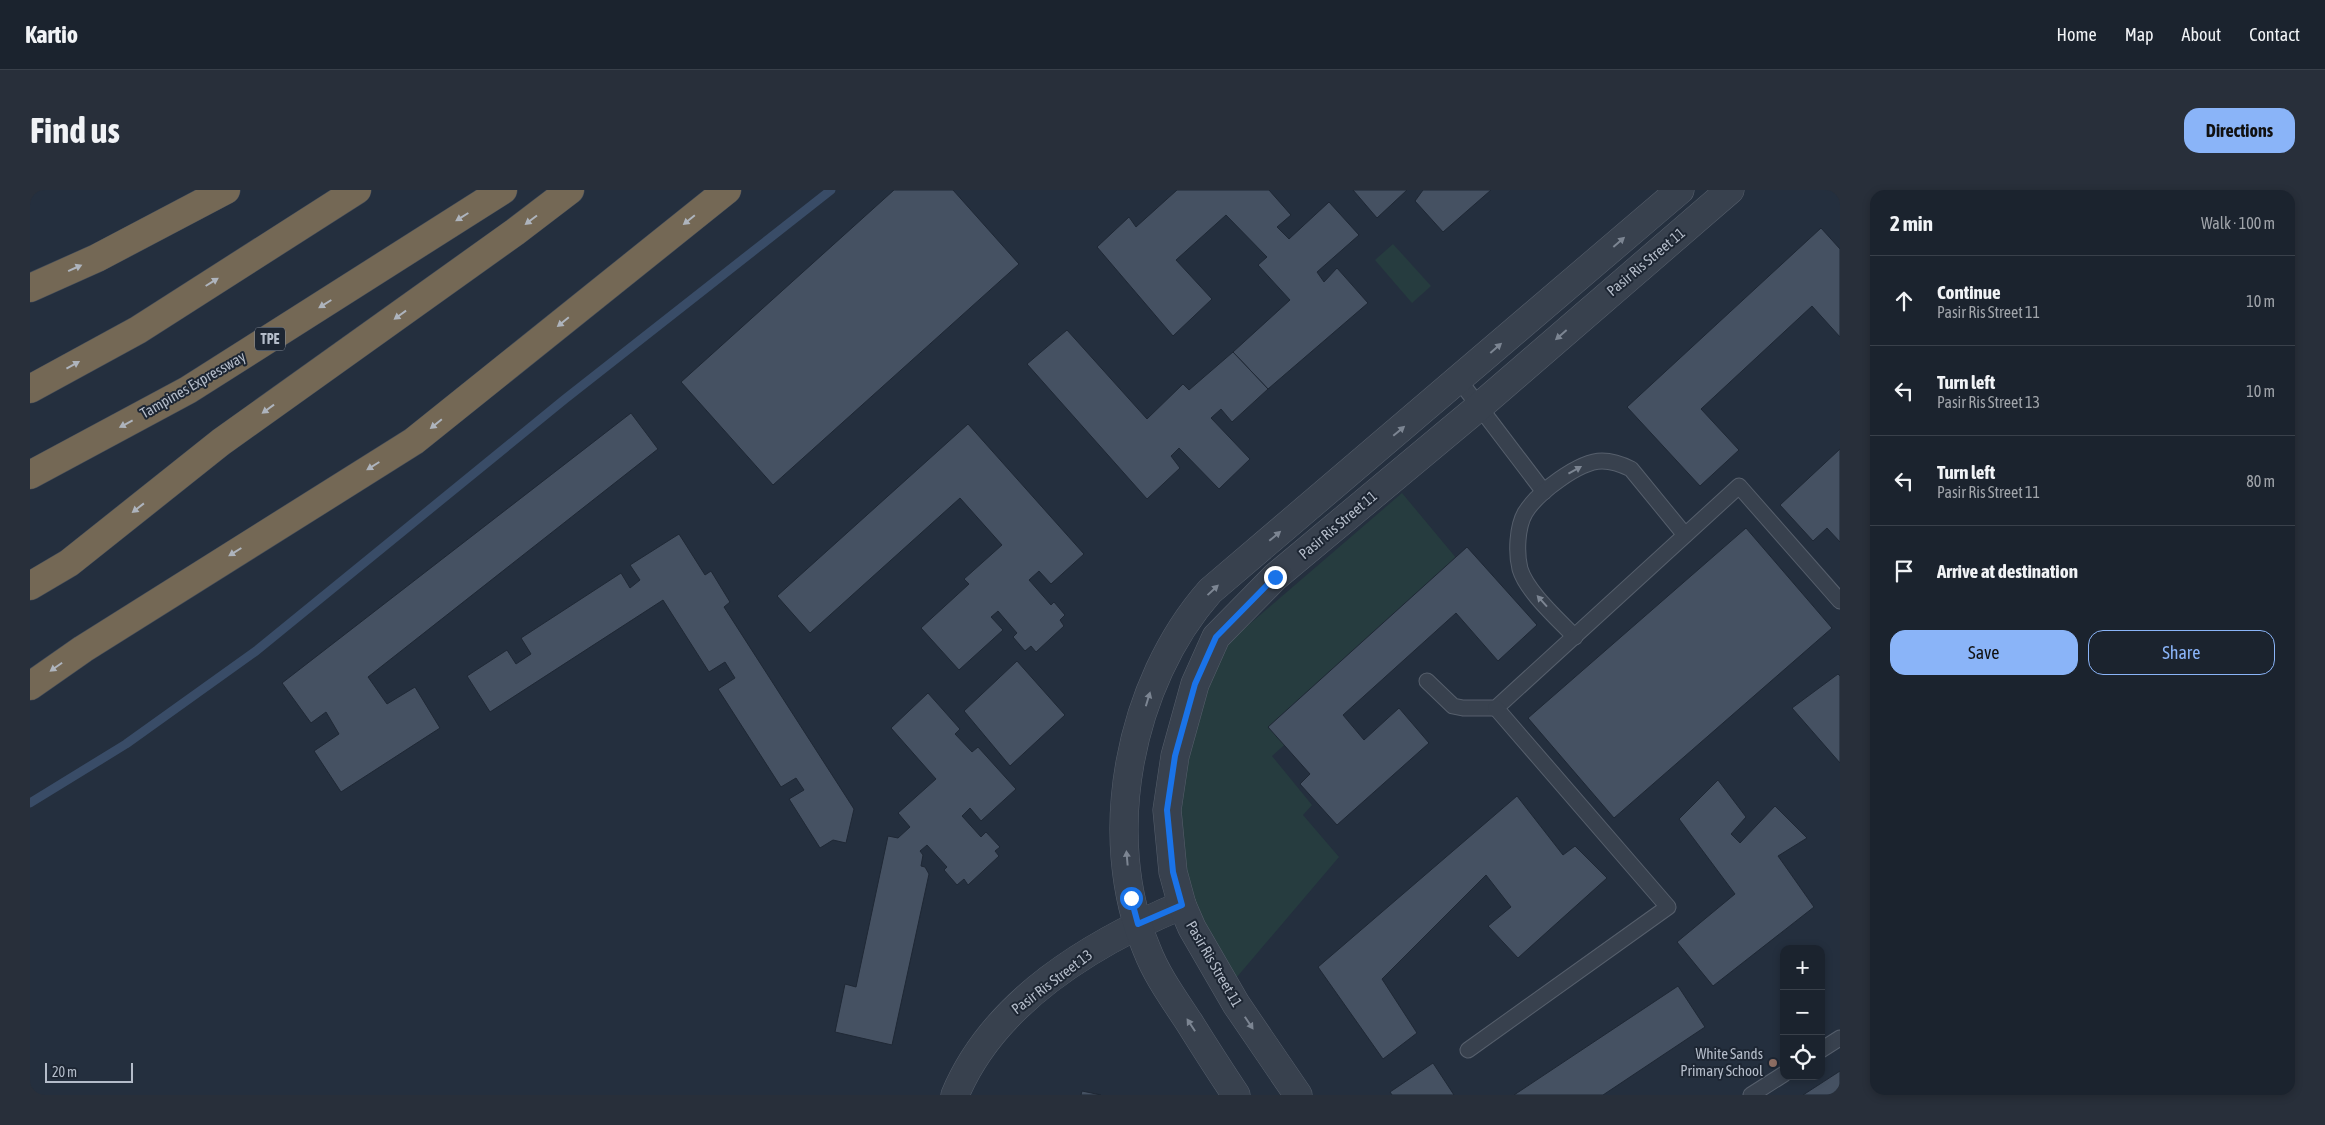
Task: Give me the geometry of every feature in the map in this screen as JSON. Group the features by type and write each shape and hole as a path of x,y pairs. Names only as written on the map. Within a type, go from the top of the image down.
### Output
{"highway":[{"path":"30,288 97,258 226,190"},
{"path":"30,389 138,330 357,190"},
{"name":"Tampines Expressway","path":"30,475 188,390 503,190"},
{"path":"30,586 69,563 221,442 515,232 570,190"},
{"path":"30,686 83,649 414,441 728,190"}],"street":[{"path":"1236,1095 1159,976 1146,950 1138,924 1128,873 1124,826 1125,786 1134,745 1152,687 1190,614 1210,591 1680,190"},
{"name":"Pasir Ris Street 11","path":"1298,1095 1236,1004 1192,928 1182,905 1173,872 1167,810 1175,756 1195,684 1216,637 1275,577 1480,406 1730,190"},
{"name":"Pasir Ris Street 13","path":"954,1095 985,1042 1015,1008 1084,956 1138,924 1182,905"}],"lane":[{"path":"1459,380 1544,492"},
{"path":"1575,637 1534,593 1520,569 1518,533 1525,513 1544,492 1572,471 1587,464 1602,460 1622,465 1632,469 1685,535"},
{"path":"1427,681 1453,706 1463,708 1496,708 1739,486 1840,601"},
{"path":"1468,1050 1668,907 1496,708"},
{"path":"1825,1047 1840,1038"},
{"path":"1751,1095 1780,1077"}],"green space":[{"path":"1393,244 1431,286 1412,303 1375,260"},
{"path":"1402,493 1472,577 1272,756 1312,805 1303,815 1339,857 1231,984 1182,903 1178,756 1217,652"}],"building":[{"path":"894,190 953,190 1019,264 773,485 681,382"},
{"path":"1177,190 1269,190 1291,215 1277,227 1289,239 1329,202 1359,235 1317,272 1324,282 1337,268 1368,303 1268,389 1233,352 1290,300 1258,265 1267,257 1226,215 1176,260 1212,299 1173,336 1097,247 1129,217 1136,227"},
{"path":"1353,190 1407,190 1377,218"},
{"path":"1423,190 1491,190 1443,232 1415,201"},
{"path":"1821,228 1840,249 1840,337 1812,306 1701,409 1739,450 1700,486 1627,407"},
{"path":"1067,330 1147,419 1183,384 1189,390 1233,352 1268,389 1232,422 1221,409 1211,418 1250,459 1219,489 1179,448 1171,456 1180,468 1147,499 1027,364"},
{"path":"631,413 658,449 368,677 387,704 415,687 440,728 341,792 314,751 339,734 326,712 311,723 282,683"},
{"path":"968,424 1084,554 1051,584 1039,571 1029,580 1051,605 1054,602 1065,615 1060,620 1064,626 1036,652 1031,646 1025,651 1013,637 1017,633 998,611 991,617 1003,630 959,670 921,628 969,584 964,579 1002,545 960,498 810,633 777,596"},
{"path":"1840,449 1840,542 1827,528 1813,541 1780,505"},
{"path":"1746,528 1832,628 1614,818 1528,718"},
{"path":"679,534 705,575 711,571 730,602 724,607 854,809 846,843 833,840 820,848 789,799 804,790 796,778 781,787 718,689 735,678 725,662 709,672 663,600 490,712 467,676 507,650 516,664 531,654 521,638 621,573 630,588 640,580 630,565"},
{"path":"1467,547 1537,625 1498,661 1456,613 1343,715 1364,740 1399,708 1429,743 1337,825 1300,784 1310,774 1268,727"},
{"path":"1017,661 1065,715 1010,766 964,711"},
{"path":"1838,674 1840,676 1840,763 1792,708"},
{"path":"928,693 960,729 955,734 972,752 978,747 1016,789 981,821 970,808 962,816 981,837 986,832 1000,847 995,851 999,856 968,885 964,879 957,885 944,870 947,867 927,845 920,851 923,855 921,866 925,867 929,874 892,1045 835,1032 845,984 856,987 888,836 898,838 910,827 898,813 936,779 891,728"},
{"path":"1718,780 1746,817 1731,834 1740,843 1775,806 1807,838 1778,856 1814,907 1713,986 1677,942 1735,894 1679,819"},
{"path":"1517,796 1563,855 1575,846 1607,878 1518,958 1488,926 1511,907 1486,875 1382,979 1417,1033 1383,1059 1318,967"},
{"path":"1678,986 1705,1027 1603,1095 1514,1095"},
{"path":"1433,1063 1454,1095 1392,1095 1390,1092"},
{"path":"1840,1071 1840,1095 1803,1095"},
{"path":"1082,1091 1101,1095 1081,1095"}],"waterway":[{"path":"30,803 126,744 256,651 565,399 831,190"}],"place":[{"name":"White Sands Primary School","path":"1773,1063"}],"route":[{"path":"1131,898 1138,924 1182,905 1173,872 1167,810 1175,756 1195,684 1216,637 1275,577"}]}
